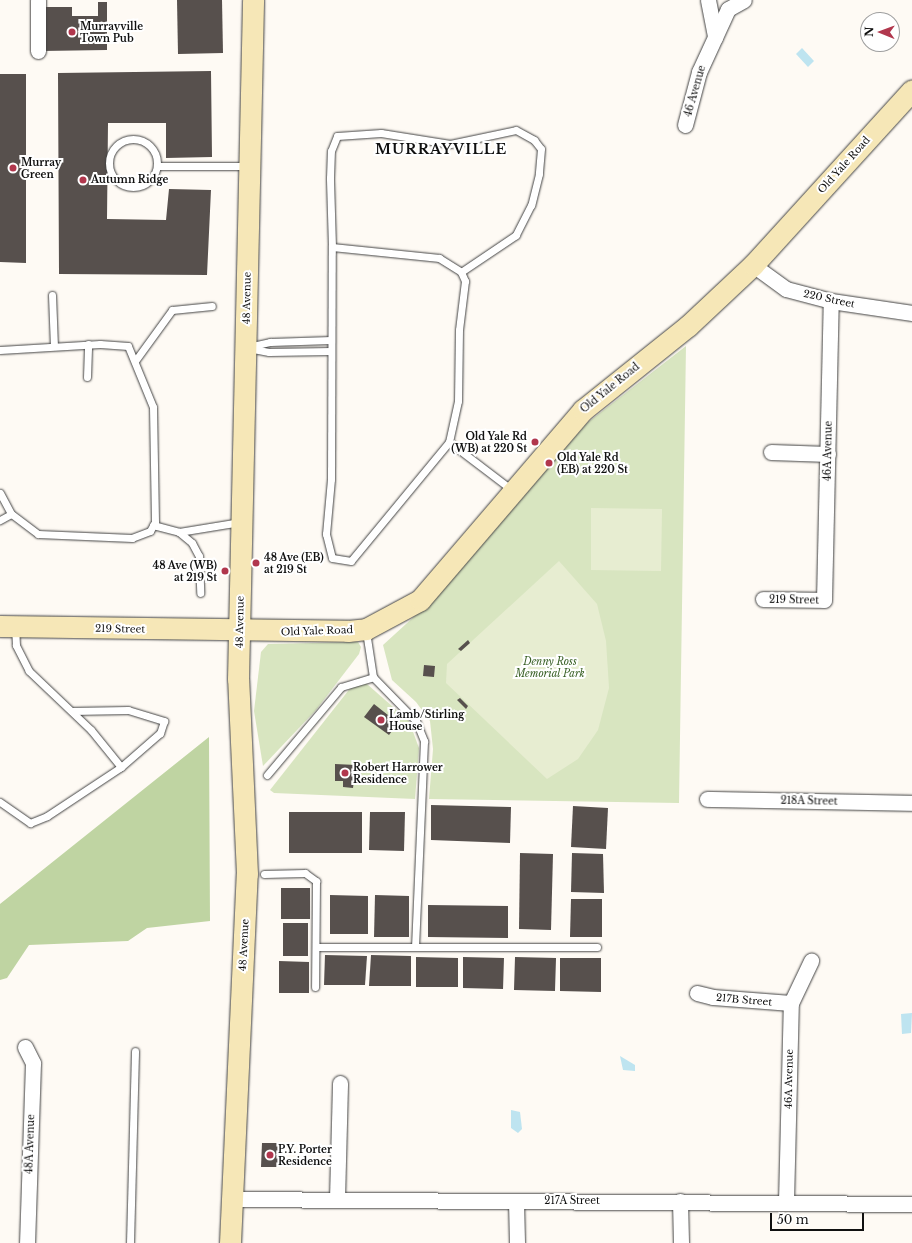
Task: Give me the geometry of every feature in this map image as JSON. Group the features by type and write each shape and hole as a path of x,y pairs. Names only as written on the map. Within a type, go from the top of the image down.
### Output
{"main road":[{"name":"48 Avenue","path":"230,1243 247,874 240,632 253,0"},
{"name":"Old Yale Road","path":"240,632 366,629 420,600 583,410 688,326 753,265 912,90"},
{"name":"219 Street","path":"7,626 240,632"}],"street":[{"path":"38,0 38,51"},
{"path":"708,0 715,37"},
{"name":"46 Avenue","path":"685,125 699,72 728,9 744,0"},
{"name":"220 Street","path":"753,265 786,289 831,301 912,313"},
{"name":"46A Avenue","path":"824,600 831,301"},
{"path":"771,452 828,454"},
{"name":"219 Street","path":"763,599 824,600"},
{"name":"218A Street","path":"707,799 912,803"},
{"name":"46A Avenue","path":"786,1202 791,1004 811,961"},
{"name":"217B Street","path":"697,993 713,997 791,1004"},
{"name":"48A Avenue","path":"25,1047 33,1063 27,1243"},
{"path":"337,1199 340,1083"},
{"name":"217A Street","path":"232,1199 680,1201 912,1204"},
{"path":"516,1201 517,1243"},
{"path":"680,1201 681,1243"}],"lane":[{"path":"332,247 439,258 461,272 465,281 459,330 458,401 449,442 351,561 332,558 326,534 331,479 332,247 330,178 331,151 337,136 381,133 450,144 516,130 534,140 540,149 539,174 531,205 516,235 461,272"},
{"path":"137,139 150,146 158,166 149,181 133,187 125,186 112,175 109,159 116,146 137,139"},
{"path":"158,166 249,166"},
{"path":"52,295 54,346"},
{"path":"136,361 172,310 212,306"},
{"path":"246,348 270,342 331,340"},
{"path":"86,377 88,344"},
{"path":"0,350 88,344 128,346 136,361 153,407 153,525 150,531 132,538 38,534 11,514 0,493"},
{"path":"246,348 269,352 331,351"},
{"path":"449,442 514,492"},
{"path":"0,520 11,514"},
{"path":"153,525 179,532 242,522"},
{"path":"179,532 192,543 199,556 200,593"},
{"path":"7,626 29,671 72,711 121,767"},
{"path":"366,629 373,677 416,721 424,741 415,947"},
{"path":"267,775 341,687 373,677"},
{"path":"0,802 30,823 47,816 121,767 160,733 164,721 128,710 72,711"},
{"path":"264,874 305,873 316,881 315,987"},
{"path":"316,947 597,947"},
{"path":"130,1243 135,1051"}],"green space":[{"name":"Denny Ross Memorial Park","path":"686,346 679,803 429,799 433,749 430,721 416,702 392,680 383,645 441,592 587,423"},
{"path":"591,508 662,509 661,571 591,570"},
{"path":"559,561 597,604 606,641 609,688 598,730 578,759 547,779 446,683 447,664"},
{"path":"358,642 361,647 359,654 316,710 263,766 254,711 261,652 268,644"},
{"path":"359,677 409,721 419,748 415,799 274,793 270,790"},
{"path":"209,737 210,921 147,928 128,941 29,945 7,978 0,980 0,904"}],"water":[{"path":"802,48 814,61 808,67 796,54"},
{"path":"912,1013 911,1033 902,1034 901,1014"},
{"path":"620,1056 635,1065 635,1071 623,1070"},
{"path":"511,1110 520,1112 522,1129 518,1133 511,1128"}],"building":[{"path":"177,0 222,0 223,53 178,54"},
{"path":"98,2 107,2 107,50 42,51 42,7 72,7 72,16 98,16"},
{"name":"Autumn Ridge","path":"211,71 212,157 166,158 166,123 108,123 107,219 166,220 169,189 211,190 207,275 59,274 58,73"},
{"name":"Murray Green","path":"0,74 26,74 26,263 0,262"},
{"path":"468,640 470,643 461,651 458,649"},
{"path":"424,665 435,666 434,677 423,676"},
{"path":"460,698 468,706 466,709 457,700"},
{"name":"Lamb/Stirling House","path":"374,704 398,723 389,735 364,717"},
{"name":"Robert Harrower Residence","path":"335,764 356,765 353,788 343,787 343,781 335,781"},
{"path":"431,805 511,807 510,843 431,840"},
{"path":"573,806 608,808 606,849 571,847"},
{"path":"289,812 362,812 362,853 289,853"},
{"path":"370,812 405,812 404,851 369,850"},
{"path":"520,853 553,854 551,930 519,929"},
{"path":"572,853 603,854 604,893 571,892"},
{"path":"281,888 310,888 310,919 281,919"},
{"path":"330,895 368,896 368,934 330,934"},
{"path":"375,895 409,896 409,937 374,937"},
{"path":"571,899 602,899 602,937 570,937"},
{"path":"428,905 508,906 508,938 428,937"},
{"path":"283,923 308,923 308,956 283,956"},
{"path":"325,955 367,956 365,985 324,985"},
{"path":"371,955 411,956 411,986 369,986"},
{"path":"416,957 458,958 458,987 416,987"},
{"path":"463,957 504,958 503,989 463,988"},
{"path":"515,957 556,958 555,991 514,990"},
{"path":"560,958 601,958 601,992 560,991"},
{"path":"279,961 309,962 309,993 279,993"},
{"name":"P.Y. Porter Residence","path":"262,1143 279,1143 279,1167 261,1167"}],"place":[{"name":"Murrayville Town Pub","path":"72,32"},
{"name":"Murray Green","path":"13,168"},
{"name":"Autumn Ridge","path":"83,180"},
{"name":"Old Yale Rd (WB) at 220 St","path":"535,442"},
{"name":"Old Yale Rd (EB) at 220 St","path":"549,463"},
{"name":"48 Ave (EB) at 219 St","path":"256,563"},
{"name":"48 Ave (WB) at 219 St","path":"225,571"},
{"name":"Lamb/Stirling House","path":"381,720"},
{"name":"Robert Harrower Residence","path":"345,773"},
{"name":"P.Y. Porter Residence","path":"270,1155"}],"district":[{"name":"MURRAYVILLE","path":"441,149"}]}
